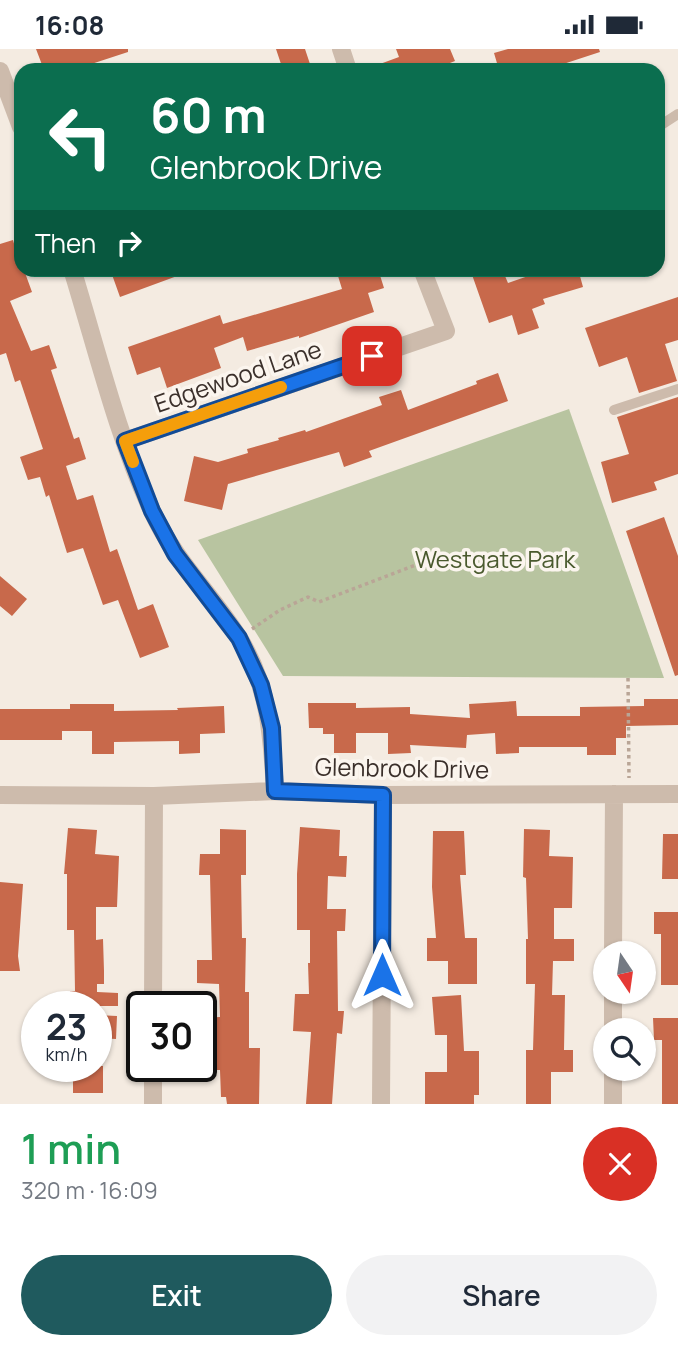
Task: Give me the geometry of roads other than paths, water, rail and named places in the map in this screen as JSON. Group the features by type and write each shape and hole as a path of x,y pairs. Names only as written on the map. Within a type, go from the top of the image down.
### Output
{"street":[{"path":"0,71 14,108"},
{"path":"74,277 125,441 152,511 175,554 239,638 261,685 272,728 275,791"},
{"name":"Edgewood Lane","path":"125,441 446,331 425,277"},
{"name":"Glenbrook Drive","path":"0,795 154,796 275,791 383,795 678,795"},
{"path":"614,941 622,794"},
{"path":"381,1104 383,795"},
{"path":"153,991 154,796"},
{"path":"613,1081 613,1104"},
{"path":"153,1082 153,1104"}],"lane":[{"path":"614,410 678,389"}],"park label":[{"name":"Westgate Park","path":"495,560"}]}
